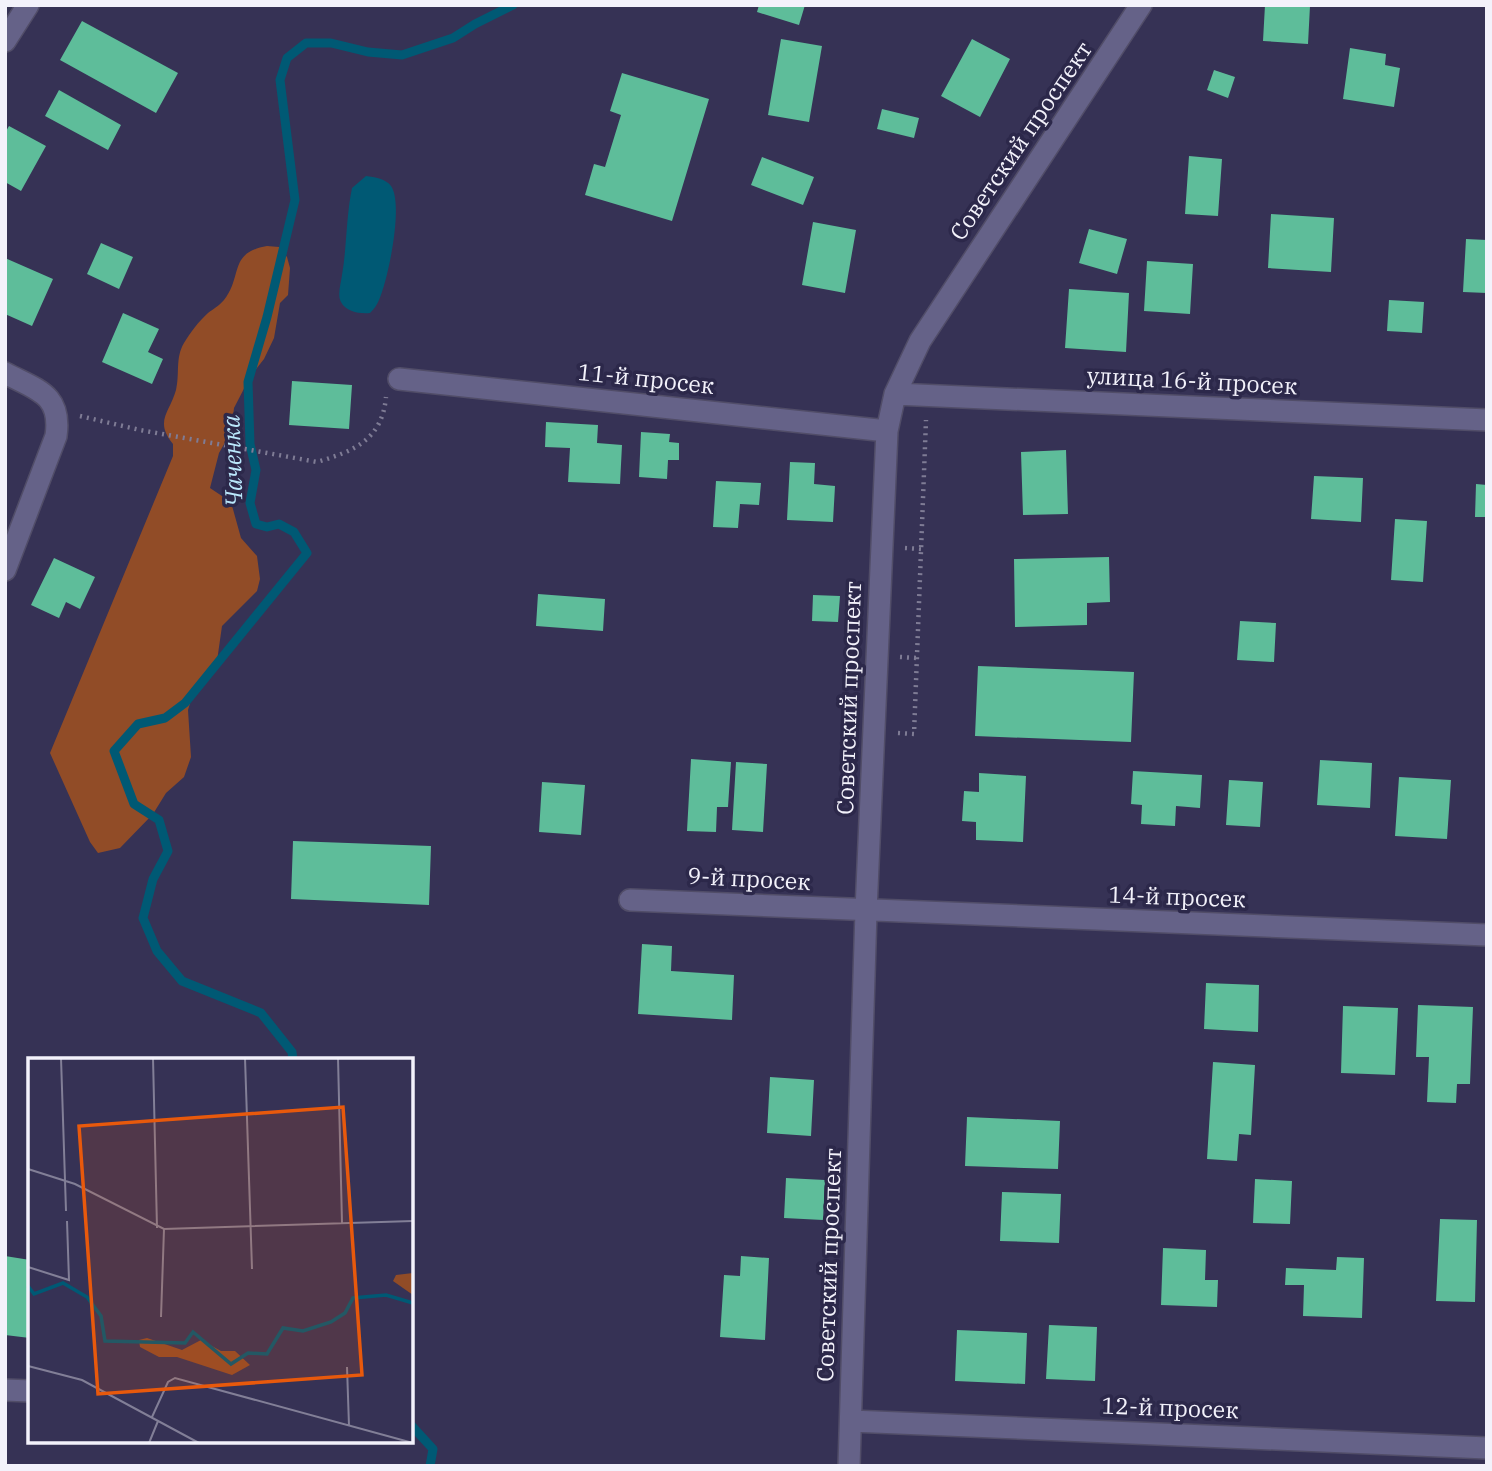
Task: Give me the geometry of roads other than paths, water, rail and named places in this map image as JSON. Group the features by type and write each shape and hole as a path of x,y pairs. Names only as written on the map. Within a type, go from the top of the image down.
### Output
{"street":[{"path":"5,41 28,5"},
{"name":"Советский проспект","path":"849,1466 866,911 887,431 895,394 920,341 1141,5"},
{"path":"5,373 51,400 58,417 56,436 5,570"},
{"name":"11-й просек","path":"399,380 887,431"},
{"name":"улица 16-й просек","path":"895,394 1487,420"},
{"name":"9-й просек","path":"630,900 866,911"},
{"name":"14-й просек","path":"866,911 1487,935"},
{"path":"5,1390 28,1391"},
{"name":"12-й просек","path":"851,1421 1487,1448"}],"water":[{"path":"366,176 380,179 391,186 396,209 393,242 383,290 370,313 354,312 346,308 341,302 339,292 352,188"}],"waterway":[{"name":"Чаченка","path":"293,1058 292,1052 261,1013 182,981 157,951 143,918 153,879 168,851 159,820 134,804 114,751 138,724 165,718 185,703 307,553 294,532 279,524 267,527 256,524 250,503 256,470 250,444 248,382 267,317 295,200 280,80 287,58 306,43 331,43 368,52 402,55 453,38 513,5"},
{"name":"Чаченка","path":"413,1427 433,1449 430,1466"}]}
